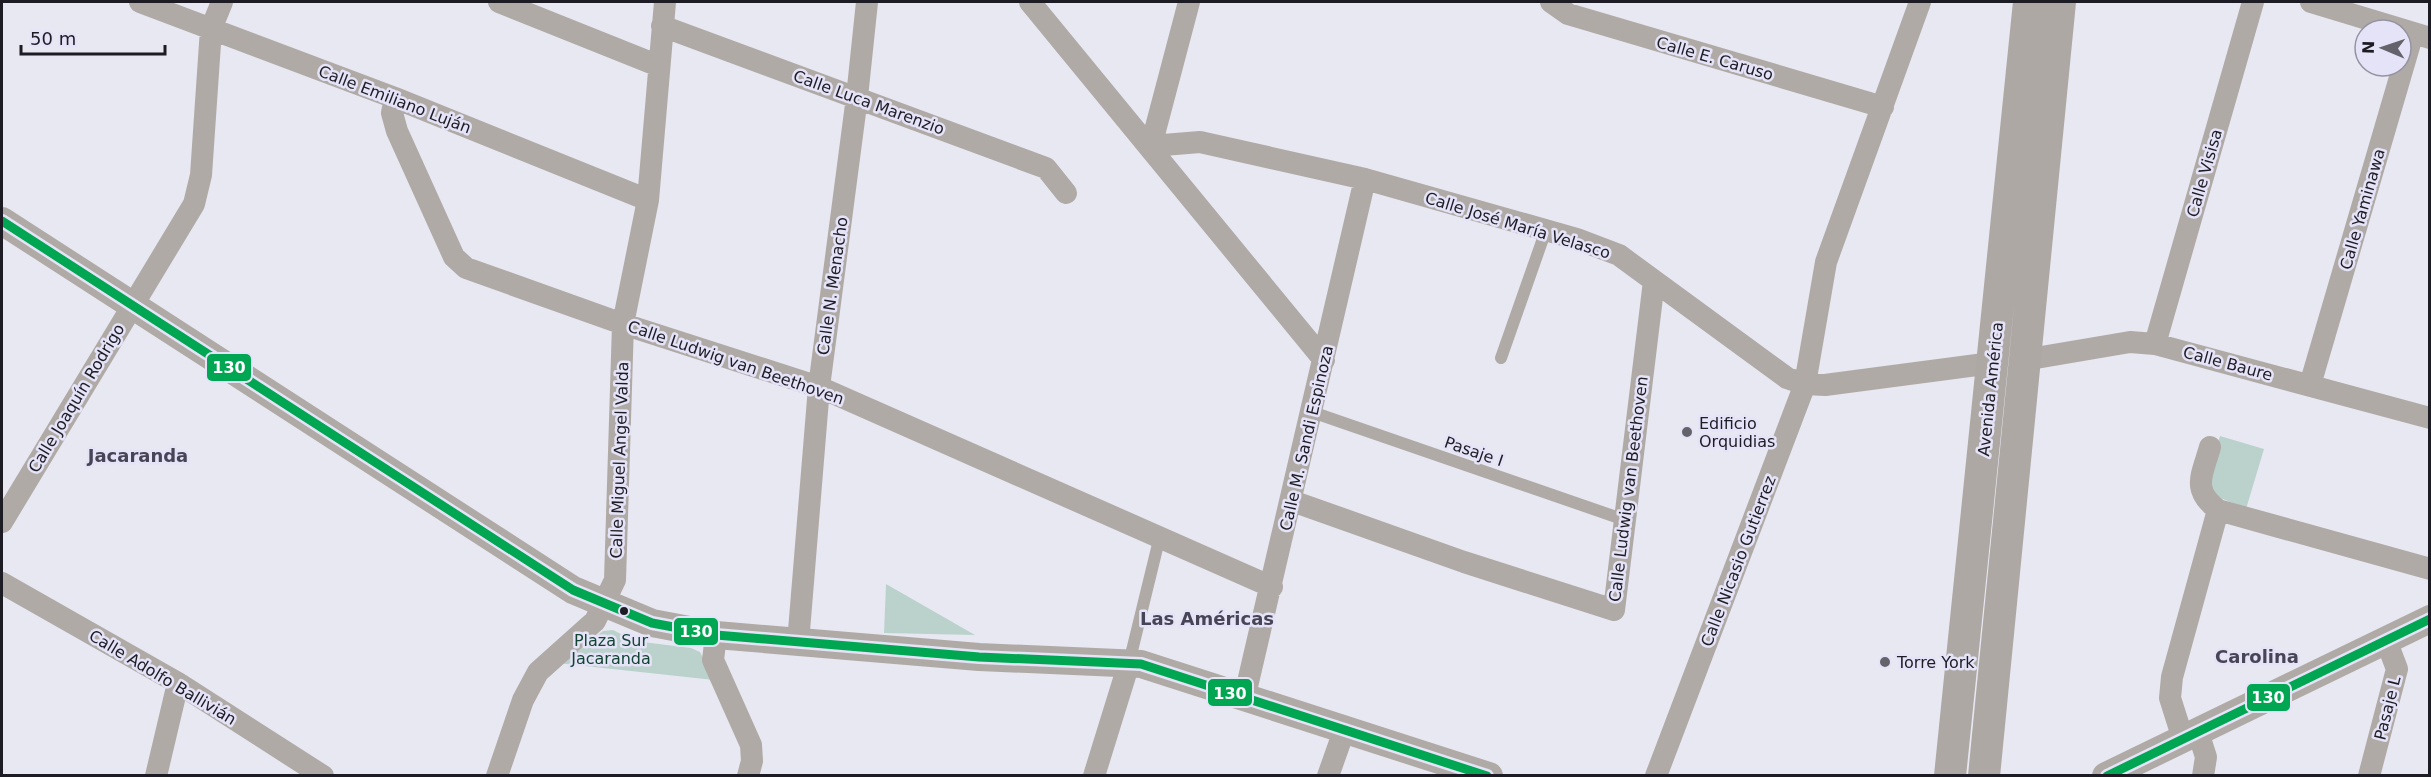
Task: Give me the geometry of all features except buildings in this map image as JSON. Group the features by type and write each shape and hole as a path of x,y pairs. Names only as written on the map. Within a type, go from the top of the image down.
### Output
{"main road":[{"name":"Avenida América","path":"1950,776 2029,2"},
{"name":"Avenida América","path":"1984,776 2060,2"}],"street":[{"name":"Calle Emiliano Luján","path":"140,2 395,98 648,200"},
{"name":"Calle Joaquín Rodrigo","path":"2,522 194,204 201,176 211,29 222,2"},
{"path":"499,2 659,66"},
{"name":"Calle Miguel Angel Valda","path":"498,776 523,700 538,672 595,621 615,580 623,324 648,200 665,2"},
{"name":"Calle N. Menacho","path":"798,643 819,387 867,2"},
{"path":"1030,2 1151,146 1323,360"},
{"path":"1151,146 1189,2"},
{"name":"Calle E. Caruso","path":"1551,2 1568,14 1882,107"},
{"name":"Calle Nicasio Gutierrez","path":"1656,776 1805,384 1826,262 1920,2"},
{"name":"Calle Visisa","path":"2155,344 2253,2"},
{"path":"2311,2 2362,9 2421,36"},
{"name":"Calle Luca Marenzio","path":"662,26 857,96 1046,168 1065,193"},
{"name":"Calle Yaminawa","path":"2310,385 2421,36"},
{"name":"Calle Ludwig van Beethoven","path":"395,98 392,113 397,131 454,257 466,268 623,324 819,387 1272,587"},
{"name":"Calle José María Velasco","path":"1151,146 1200,142 1365,180 1546,230 1619,255 1787,378 1805,384 1825,385 1992,363"},
{"name":"Calle M. Sandi Espinoza","path":"1245,695 1365,180"},
{"path":"2,221 573,590 652,623 716,635 798,643 979,657 1141,664 1245,695 1489,776"},
{"name":"Calle Ludwig van Beethoven","path":"1292,501 1464,562 1614,610 1654,281"},
{"name":"Calle Baure","path":"2024,360 2130,342 2155,344 2430,418"},
{"path":"2210,447 2199,486 2204,499 2218,510 2430,569"},
{"path":"2203,776 2206,757 2190,735 2170,698 2172,677 2218,510"},
{"name":"Calle Adolfo Ballivián","path":"2,583 178,683 323,776"},
{"path":"2106,776 2430,619"},
{"path":"716,635 713,660 751,745 752,761 748,776"},
{"name":"Pasaje L","path":"2368,776 2397,669 2386,640"},
{"path":"1094,776 1129,663"},
{"path":"156,776 178,683"},
{"path":"1328,776 1345,728"}],"lane":[{"path":"1501,358 1546,230"},
{"name":"Pasaje I","path":"1312,412 1625,520"},
{"path":"1129,663 1160,536"}],"green space":[{"path":"2220,436 2264,449 2246,509 2216,496 2206,481"},
{"path":"886,584 975,635 884,633"},
{"name":"Plaza Sur Jacaranda","path":"613,630 635,641 691,648 700,652 714,680 557,663 603,631"}],"transit line":[{"name":"130","path":"2,221 573,590 652,623 716,635 979,657 1141,664 1487,776"},
{"name":"130","path":"2107,776 2430,619"}],"place":[{"name":"Edificio Orquidias","path":"1687,432"},
{"name":"Torre York","path":"1885,662"}],"district":[{"name":"Jacaranda","path":"138,456"},
{"name":"Las Américas","path":"1207,619"},
{"name":"Carolina","path":"2257,657"}]}
